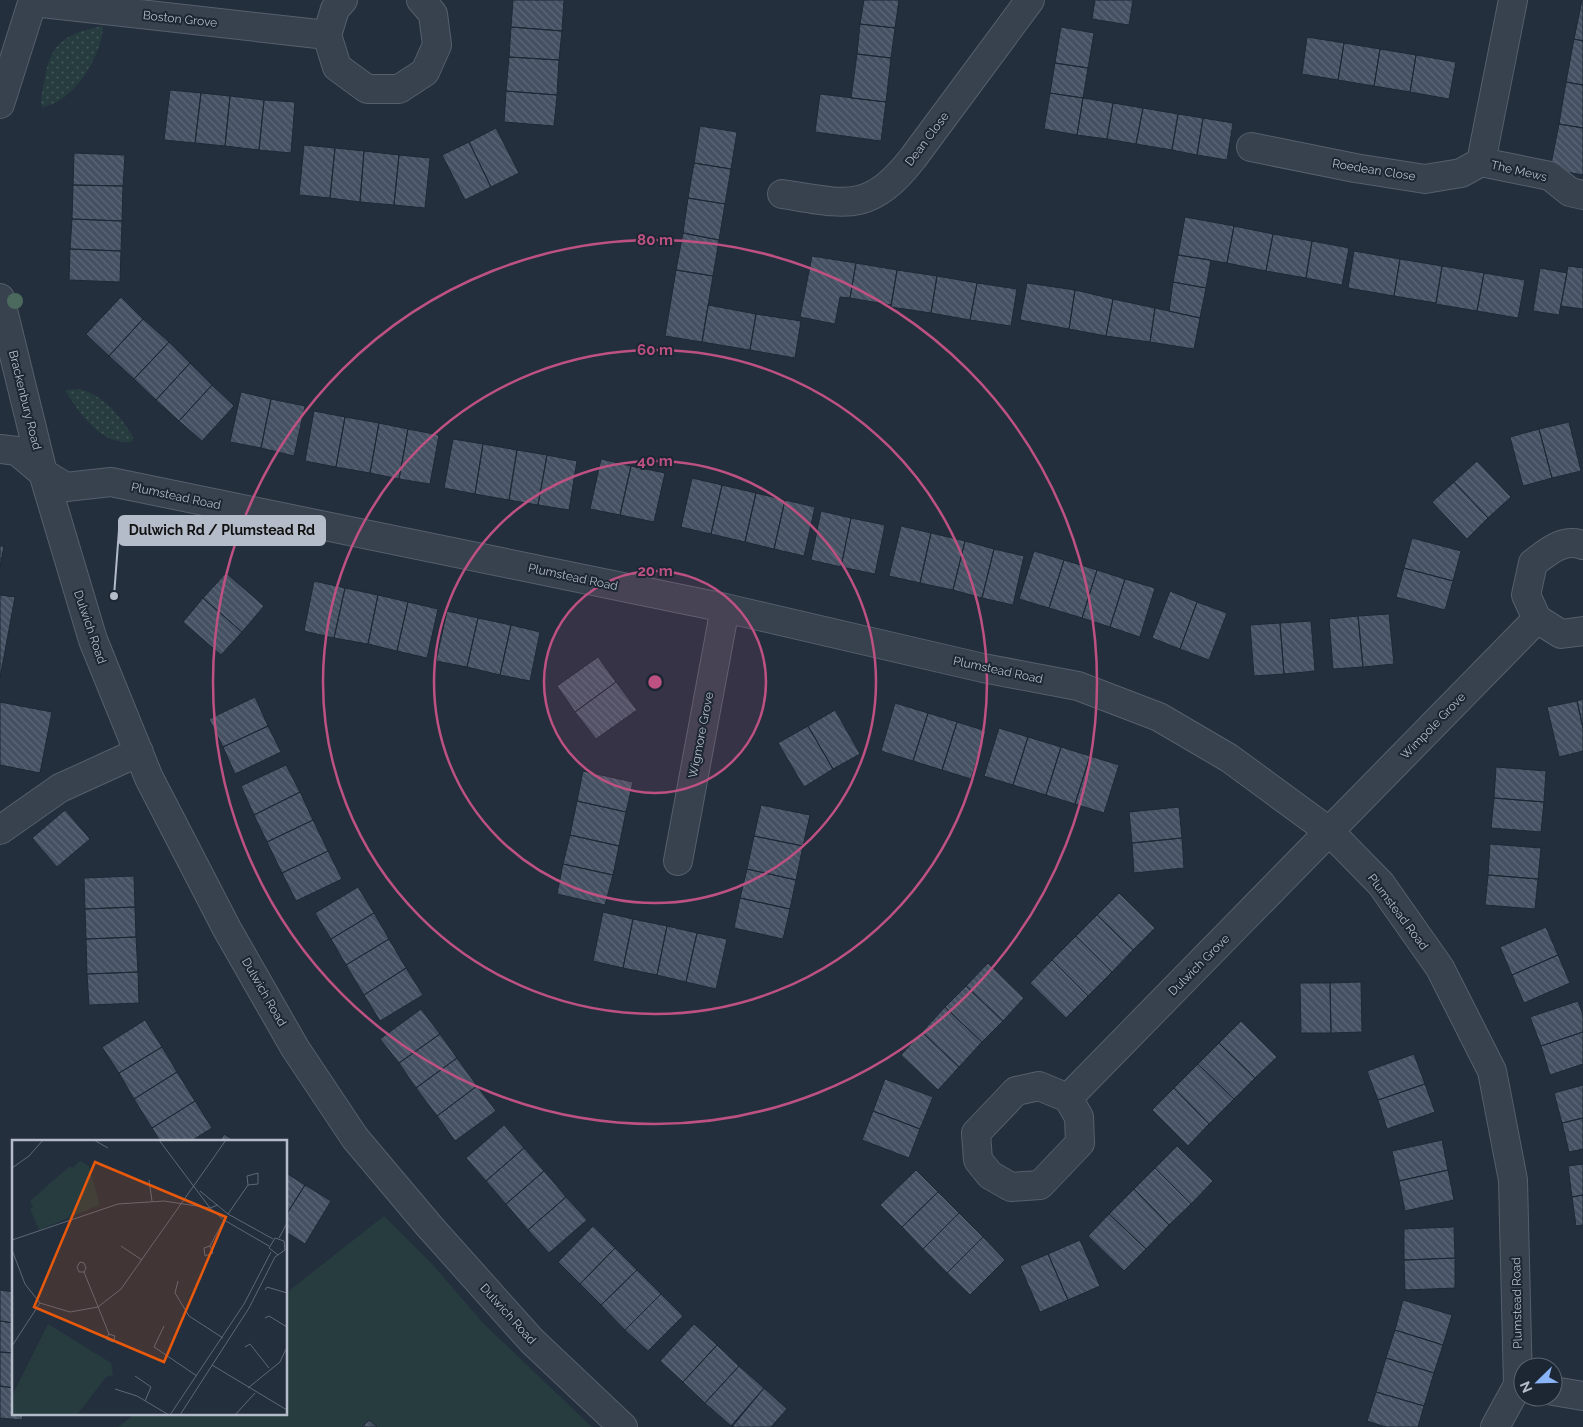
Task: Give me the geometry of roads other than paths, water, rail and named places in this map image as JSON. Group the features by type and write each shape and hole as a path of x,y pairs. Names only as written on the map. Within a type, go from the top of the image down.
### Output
{"street":[{"path":"344,0 335,8 327,35 337,68 367,89 399,89 425,72 437,44 433,14 421,0"},
{"name":"Dean Close","path":"782,194 842,204 875,196 899,176 1030,0"},
{"path":"1481,162 1513,0"},
{"path":"0,104 33,1"},
{"name":"Boston Grove","path":"33,1 327,35"},
{"name":"Roedean Close","path":"1251,148 1354,168 1425,179 1461,173 1481,162"},
{"name":"The Mews","path":"1481,162 1550,176 1570,192 1583,195"},
{"name":"Brackenbury Road","path":"0,298 43,473"},
{"name":"Plumstead Road","path":"0,449 17,451 43,473 66,487 111,482 725,608 984,668 1078,686 1159,716 1229,758 1330,832 1381,884 1440,968 1492,1071 1513,1180 1519,1357"},
{"name":"Dulwich Road","path":"43,473 93,640 149,778 227,929 295,1048 356,1138 430,1227 532,1341 623,1427"},
{"path":"1583,545 1575,542 1559,544 1533,562 1526,595 1537,619 1561,634 1583,631"},
{"name":"Wigmore Grove","path":"678,861 725,608"},
{"name":"Wimpole Grove","path":"1330,832 1537,619"},
{"path":"0,830 60,788 139,752"},
{"name":"Dulwich Grove","path":"1068,1098 1330,832"},
{"path":"1563,1393 1583,1396"},
{"name":"Plumstead Road","path":"1495,1427 1513,1397"}],"place":[{"name":"Dulwich Rd / Plumstead Rd","path":"114,596"}]}
